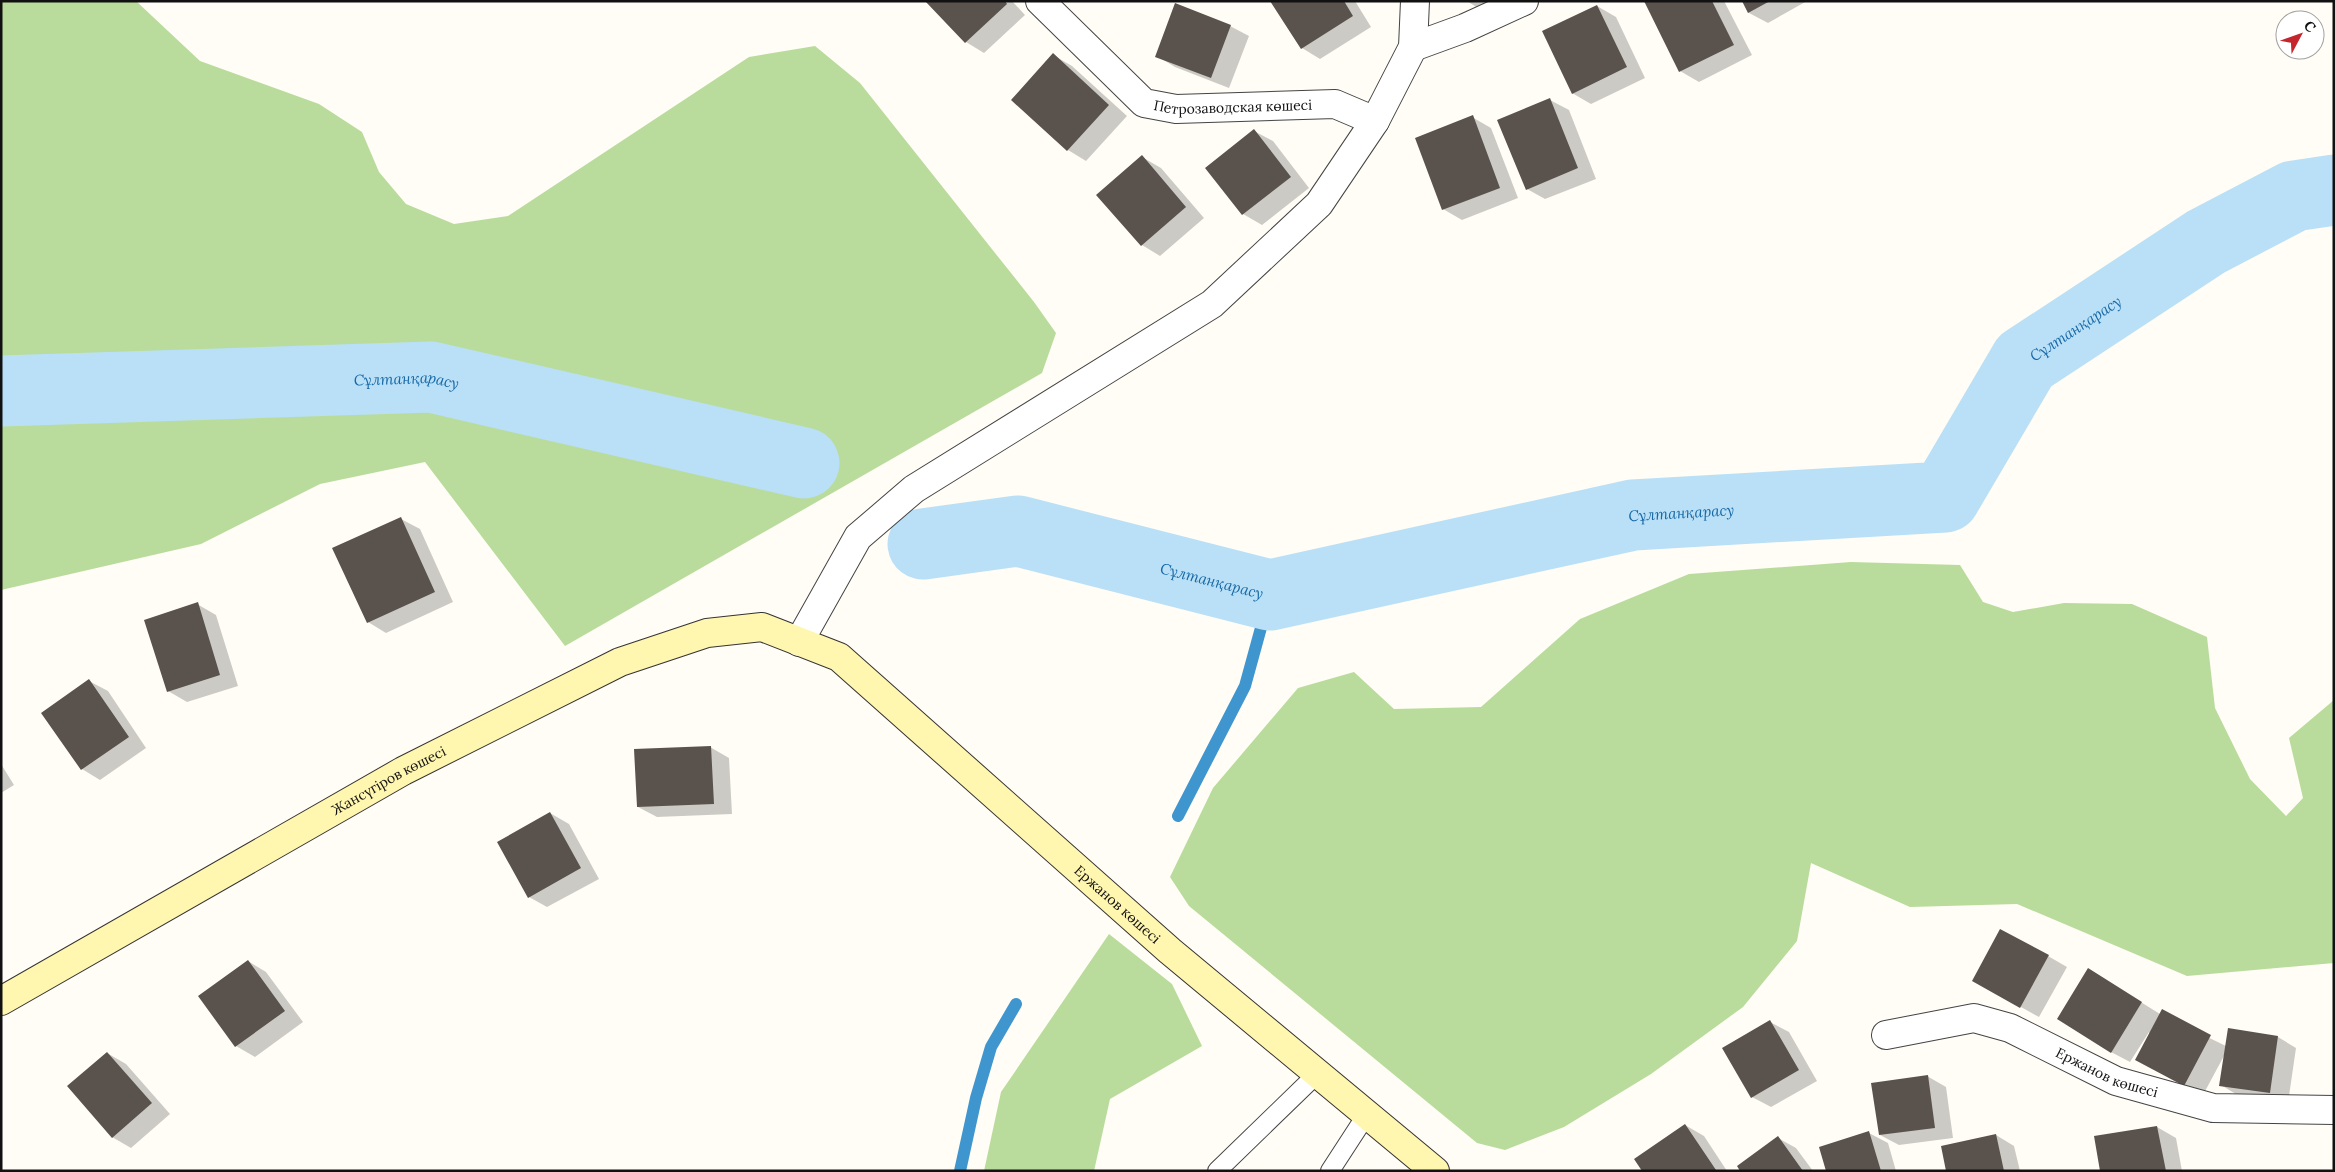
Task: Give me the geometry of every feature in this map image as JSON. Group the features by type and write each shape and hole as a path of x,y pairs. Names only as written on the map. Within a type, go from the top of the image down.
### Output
{"main road":[{"name":"Жансүгіров көшесі","path":"1,1001 403,771 620,662 707,633 762,627 799,642"},
{"name":"Ержанов көшесі","path":"799,642 840,657 1170,951 1436,1171"}],"street":[{"name":"Петрозаводская көшесі","path":"1040,1 1144,103 1176,109 1335,104 1375,121"},
{"path":"799,642 858,538 914,489 1212,304 1319,204 1375,121 1413,47 1415,1"},
{"path":"1413,47 1465,28 1524,1"},
{"name":"Ержанов көшесі","path":"1886,1035 1974,1018 2010,1028 2116,1081 2213,1108 2334,1110"}],"lane":[{"path":"1217,1171 1318,1073"},
{"path":"1330,1171 1367,1114"}],"green space":[{"path":"1,1 136,1 200,61 319,104 362,132 379,172 406,204 454,224 508,216 749,57 815,46 860,83 1034,302 1056,333 1042,373 565,646 425,462 320,484 201,544 1,590"},
{"path":"1851,562 1960,565 1983,602 2013,612 2064,603 2132,604 2207,637 2215,708 2250,779 2286,816 2303,798 2289,738 2334,700 2334,963 2187,976 2017,904 1910,907 1811,863 1797,941 1743,1007 1651,1074 1564,1127 1505,1150 1477,1143 1189,906 1170,877 1213,788 1298,688 1354,672 1394,709 1481,707 1580,619 1689,574"},
{"path":"1109,934 1172,984 1202,1046 1110,1099 1094,1171 984,1171 1001,1092"}],"building":[{"path":"925,1 1005,1 1007,4 965,43"},
{"path":"1270,1 1344,1 1353,16 1301,49"},
{"path":"1644,1 1712,1 1734,45 1679,72"},
{"path":"1742,1 1770,1 1748,13"},
{"path":"1175,3 1231,25 1211,78 1155,57"},
{"path":"1597,5 1627,67 1572,94 1542,31"},
{"path":"1053,53 1109,105 1067,151 1011,100"},
{"path":"1550,98 1578,168 1526,190 1497,120"},
{"path":"1473,115 1500,188 1442,210 1415,138"},
{"path":"1254,129 1291,177 1242,215 1205,168"},
{"path":"1142,155 1186,207 1141,246 1096,195"},
{"path":"401,517 435,592 367,623 332,548"},
{"path":"198,602 220,675 167,692 144,620"},
{"path":"89,679 129,737 81,770 41,713"},
{"path":"711,746 714,804 637,807 634,749"},
{"path":"550,812 581,868 528,898 497,842"},
{"path":"2000,929 2049,955 2020,1008 1972,981"},
{"path":"248,960 285,1011 235,1047 198,996"},
{"path":"2088,968 2142,1002 2111,1053 2057,1019"},
{"path":"2162,1009 2211,1035 2184,1086 2135,1060"},
{"path":"1770,1020 1799,1070 1751,1098 1722,1048"},
{"path":"2228,1028 2278,1036 2270,1093 2219,1086"},
{"path":"107,1052 152,1103 112,1138 67,1086"},
{"path":"1928,1075 1935,1128 1879,1135 1871,1083"},
{"path":"1685,1124 1716,1170 1642,1171 1634,1159"},
{"path":"2157,1126 2166,1171 2100,1171 2094,1136"},
{"path":"1869,1131 1881,1171 1826,1171 1819,1147"},
{"path":"1996,1134 2004,1171 1946,1171 1941,1146"},
{"path":"1778,1136 1803,1171 1740,1171 1737,1166"}],"waterway":[{"name":"Сұлтанқарасу","path":"923,544 1018,531 1270,595 1633,515 1945,497 2025,361 2206,242 2294,196 2334,190"},
{"name":"Сұлтанқарасу","path":"1,391 431,377 804,463"},
{"path":"1178,816 1245,686 1270,595"},
{"path":"960,1171 976,1098 991,1047 1016,1004"}]}
